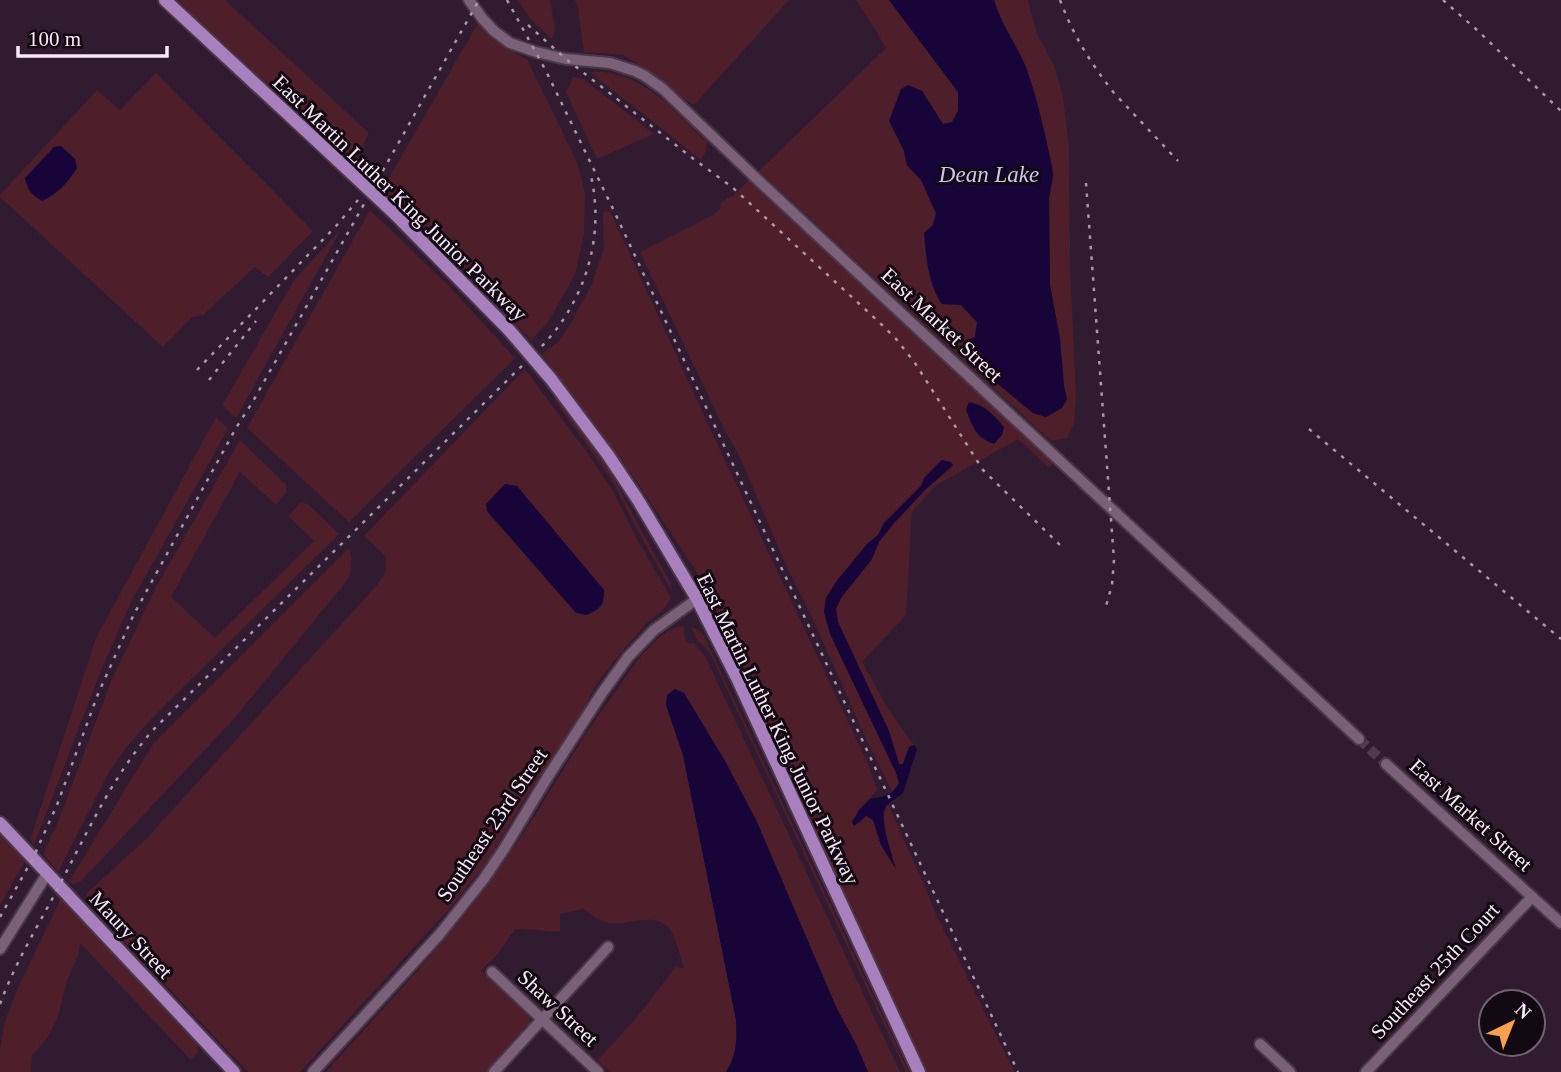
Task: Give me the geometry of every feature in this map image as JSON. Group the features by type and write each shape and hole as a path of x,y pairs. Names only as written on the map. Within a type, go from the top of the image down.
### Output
{"main road":[{"name":"East Martin Luther King Junior Parkway","path":"165,0 394,213 509,330 551,379 608,456 638,500 697,599 737,678 919,1072"},
{"name":"Maury Street","path":"0,823 234,1072"}],"street":[{"name":"East Market Street","path":"469,0 494,31 510,43 566,59 610,63 635,71 663,89 1359,739"},
{"name":"Southeast 23rd Street","path":"313,1072 439,935 483,880 602,693 628,657 653,631 697,599"},
{"name":"East Market Street","path":"1386,764 1561,923"},
{"path":"0,949 47,874"},
{"name":"Southeast 25th Court","path":"1366,1072 1532,897"},
{"path":"494,1072 608,947"},
{"name":"Shaw Street","path":"492,972 598,1072"},
{"path":"1260,1044 1290,1072"}],"shaded area":[{"path":"177,0 225,0 369,133 354,164"},
{"path":"518,0 550,0 555,29 552,39 532,21"},
{"path":"575,0 789,0 694,105 624,55 584,52"},
{"path":"853,0 889,0 958,92 958,111 952,122 943,124 922,91 898,137 907,165 921,180 936,213 933,225 942,304 961,305 977,322 975,337 968,350 975,365 1033,413 1046,417 1062,408 1067,399 1050,285 1049,198 1053,176 1026,67 1006,31 994,0 1028,0 1037,34 1054,65 1063,96 1069,148 1070,264 1076,397 1074,423 1067,438 1051,441 759,171 886,48 857,1"},
{"path":"478,23 507,48 527,59 577,162 585,193 584,234 575,275 548,322 531,340 471,275 382,190"},
{"path":"595,71 613,74 644,86 670,106 707,142 701,160 591,73"},
{"path":"156,73 313,231 268,277 255,267 203,315 192,317 163,347 0,197 97,90 120,110"},
{"path":"573,77 583,79 654,134 597,159 566,92"},
{"path":"749,180 1054,461 1049,468 1018,439 935,486 912,512 906,615 862,662 890,712 914,745 909,747 903,764 899,764 889,731 838,622 836,609 895,522 926,489 953,466 942,460 933,469 921,486 884,523 878,535 867,544 826,598 824,612 841,657 897,773 899,784 893,793 785,563 739,455 640,252 713,215 720,209 721,203 732,197"},
{"path":"370,210 447,284 515,358 349,522 247,428"},
{"path":"610,211 869,766 877,790 852,822 859,824 866,816 873,820 881,845 895,867 884,818 888,804 933,908 1016,1072 926,1072 706,590 634,478 542,354 559,341 592,284 604,247 603,212"},
{"path":"341,229 236,418 222,405 294,280"},
{"path":"525,369 613,491 671,598 665,608 647,623 624,649 596,685 582,713 521,805 488,861 449,909 300,1072 248,1072 85,900 87,893 146,839 377,585 385,573 386,557 364,536"},
{"path":"555,398 615,480 671,583 672,591 613,482"},
{"path":"216,417 228,429 131,602 100,673 34,845 30,840 96,638"},
{"path":"240,440 286,485 287,492 276,505 240,472 171,597 215,638 314,541 288,516 300,503 308,504 339,534 154,716 129,744 110,770 58,872 43,854 58,822 112,679 156,587"},
{"path":"349,548 352,563 349,578 233,720 81,881 73,884 69,881 153,744"},
{"path":"684,626 687,642 694,643 705,656 900,1072 868,1072 837,1009 757,822 725,761 684,693 675,689 666,705 683,755 736,1020 734,1053 726,1072 610,1072 597,1060 638,1015 675,967 684,968 673,934 664,924 648,920 611,923 600,920 583,909 560,914 560,931 515,929 498,954 481,971 530,1017 530,1025 488,1072 326,1072 414,975 477,899 511,852 595,720 642,655 662,635"},
{"path":"691,627 704,636 909,1072 906,1072 710,653 698,641"},
{"path":"0,834 25,861 0,905"},
{"path":"61,898 197,1042 198,1052 191,1060 80,943 57,1019 47,1038 32,1056 31,1072 0,1072 0,1049 5,1021"}],"water":[{"name":"Dean Lake","path":"889,0 994,0 1027,70 1052,166 1049,198 1050,285 1067,399 1062,408 1046,417 1033,413 975,365 966,341 975,337 977,322 961,305 942,304 937,296 928,270 924,233 933,225 936,213 921,180 907,165 904,151 889,121 901,89 908,85 922,91 943,124 952,122 958,111 958,92"},
{"path":"61,146 75,159 77,168 62,187 42,201 30,192 25,178 54,147"},
{"path":"969,402 984,408 1004,427 1002,435 994,444 983,439 973,427 966,410"},
{"path":"942,460 953,465 895,522 836,609 838,622 889,731 899,764 903,764 909,747 914,745 917,749 903,793 885,808 884,813 887,838 896,869 881,845 873,820 866,816 854,826 852,822 870,799 890,794 899,783 830,634 824,612 826,598 836,582 867,544 878,535 884,523 921,486 924,478"},
{"path":"505,484 517,486 604,590 599,608 587,615 576,613 487,511 486,504"},
{"path":"675,689 684,693 725,761 757,822 837,1009 868,1072 726,1072 734,1053 736,1020 683,755 666,705 667,695"}],"tunnel":[{"path":"1359,739 1386,764"}],"railway":[{"path":"0,917 33,858 57,805 98,694 134,614 236,428 479,0"},
{"path":"507,0 546,71 614,211 1018,1072"},
{"path":"1060,0 1077,38 1105,82 1178,161"},
{"path":"1443,0 1561,111"},
{"path":"528,25 566,59 732,187 879,322 915,363 983,470 1061,546"},
{"path":"0,1004 20,959 101,806 138,748 557,328 580,289 593,245 595,199 591,176"},
{"path":"1086,183 1114,560 1112,585 1106,606"},
{"path":"197,370 358,200"},
{"path":"209,380 256,321"},
{"path":"1309,429 1561,639"}]}
